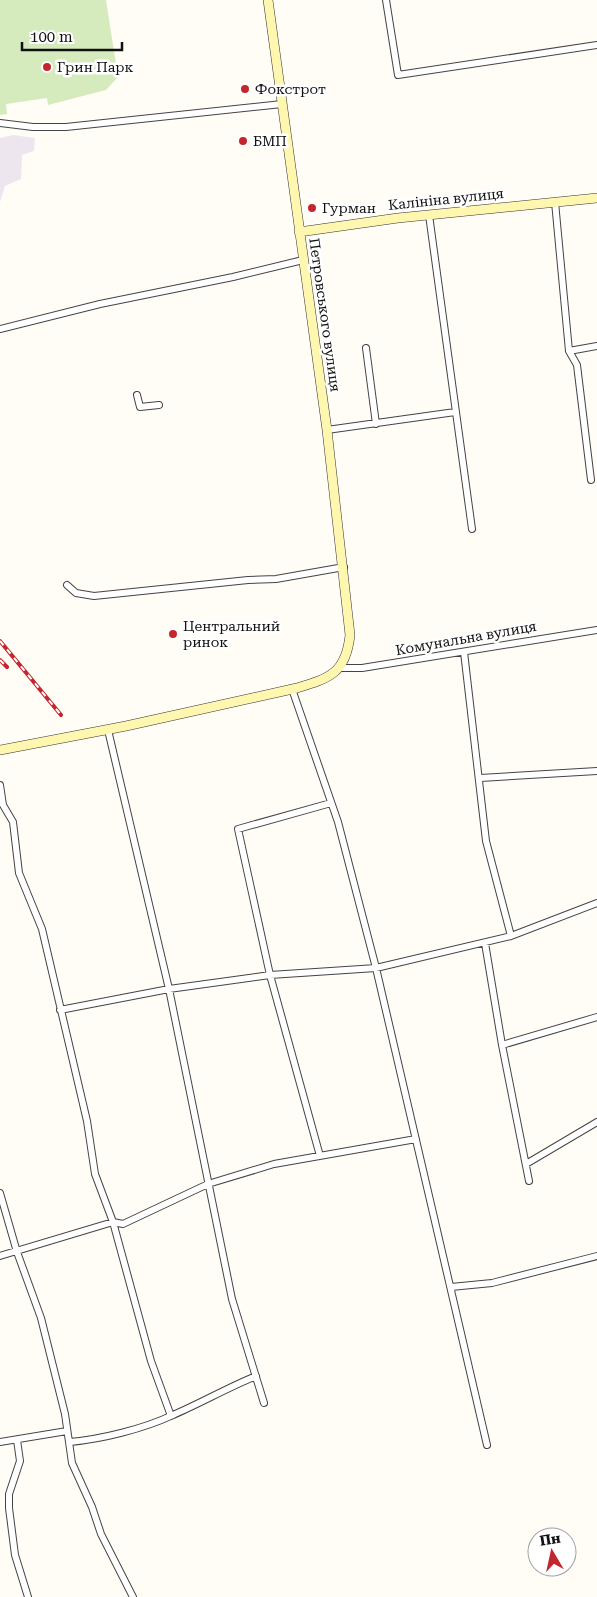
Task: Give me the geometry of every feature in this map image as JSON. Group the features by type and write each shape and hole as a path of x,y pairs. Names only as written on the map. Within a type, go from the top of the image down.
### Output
{"street":[{"name":"Петровського вулиця","path":"268,0 344,567 350,635 348,652 340,668"},
{"path":"386,0 398,75 597,45"},
{"path":"0,123 33,127 70,127 282,104"},
{"name":"Калініна вулиця","path":"299,232 429,215 597,198"},
{"path":"555,202 569,351 577,364 591,480"},
{"path":"429,215 472,529"},
{"path":"0,329 118,300 233,277 303,260"},
{"path":"569,351 597,346"},
{"path":"366,348 376,424"},
{"path":"137,395 140,407 159,405"},
{"path":"327,430 455,412"},
{"path":"67,585 76,593 94,596 248,580 276,579 344,567"},
{"name":"Комунальна вулиця","path":"340,668 362,668 597,630"},
{"path":"464,652 486,841 511,936"},
{"path":"0,750 108,730 292,689 324,680 340,668"},
{"path":"292,689 331,803 376,968 487,1445"},
{"path":"108,730 169,989 232,1299 264,1403"},
{"path":"480,778 597,771"},
{"path":"0,786 3,805 13,822 19,873 42,929 87,1121 95,1174 113,1222 150,1361 171,1416"},
{"path":"320,1156 270,975 238,829 331,803"},
{"path":"60,1010 169,989 270,975 376,968 511,936 597,903"},
{"path":"484,943 529,1181"},
{"path":"502,1044 597,1017"},
{"path":"526,1164 597,1122"},
{"path":"0,1256 113,1222 123,1224 208,1184 274,1164 416,1139"},
{"path":"0,1193 17,1252 41,1318 65,1414 72,1463 92,1507 101,1534 133,1597"},
{"path":"451,1287 492,1283 597,1256"},
{"path":"70,1442 95,1440 171,1416 256,1376"},
{"path":"0,1442 67,1431"},
{"path":"16,1440 20,1462 9,1494 8,1508 14,1555 28,1597"}],"shaded area":[{"path":"13,135 35,138 34,151 22,155 21,179 5,186 0,202 0,138"}],"green space":[{"path":"0,0 106,0 118,77 106,90 48,105 47,98 6,104 7,114 0,115"}],"railway":[{"path":"0,641 61,715"},
{"path":"0,660 7,667"}],"place":[{"name":"Грин Парк","path":"47,67"},
{"name":"Фокстрот","path":"245,89"},
{"name":"БМП","path":"243,141"},
{"name":"Гурман","path":"312,208"},
{"name":"Центральний ринок","path":"173,634"}]}
